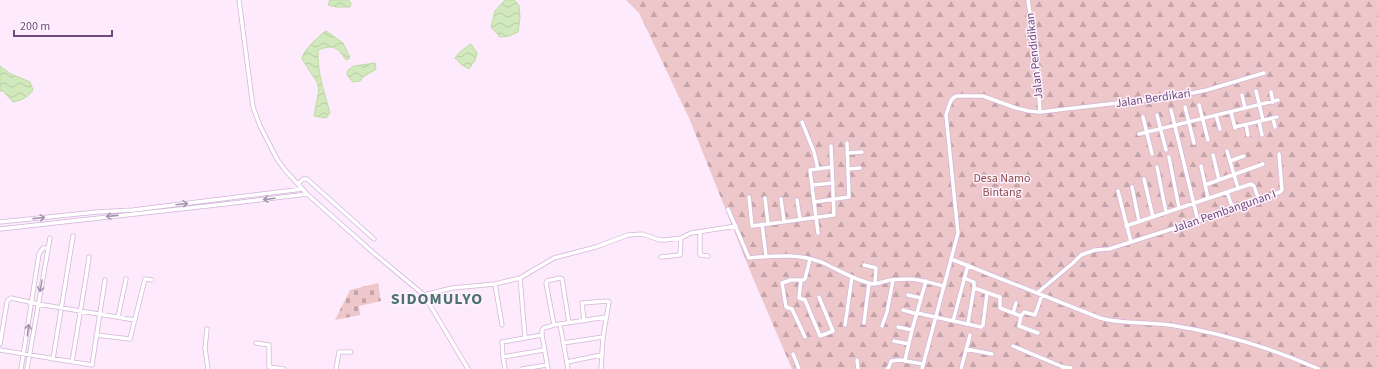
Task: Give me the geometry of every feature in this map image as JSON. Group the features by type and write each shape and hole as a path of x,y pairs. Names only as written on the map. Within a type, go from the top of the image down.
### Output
{"street":[{"path":"239,0 256,116 277,159 307,194 424,295 468,369"},
{"name":"Jalan Pendidikan","path":"1028,0 1036,52 1040,112"},
{"name":"Jalan Berdikari","path":"951,259 958,233 946,115 952,99 957,96 983,96 1016,108 1040,112 1178,96 1207,90 1264,73"},
{"path":"1256,91 1262,135"},
{"path":"1271,92 1273,102"},
{"path":"1242,95 1245,108"},
{"path":"1139,134 1278,100"},
{"path":"1199,105 1208,140"},
{"path":"1185,107 1194,143"},
{"path":"1171,110 1198,221"},
{"path":"1231,112 1235,128 1275,117 1276,127"},
{"path":"1157,115 1166,150"},
{"path":"1216,115 1220,129"},
{"path":"1143,117 1152,154"},
{"path":"802,122 814,152 818,169"},
{"path":"1246,125 1248,135"},
{"path":"814,202 849,197 847,144"},
{"path":"749,197 752,226 834,215 830,146"},
{"path":"1228,151 1238,188"},
{"path":"847,153 862,152"},
{"name":"Jalan Pembangunan I","path":"1037,293 1081,255 1095,250 1109,249 1198,221 1282,191 1279,154"},
{"path":"1213,155 1219,180"},
{"path":"1230,161 1244,156"},
{"path":"1169,158 1179,208"},
{"path":"1205,185 1264,164"},
{"path":"1201,166 1208,198"},
{"path":"818,233 810,170 832,167"},
{"path":"1157,167 1166,212"},
{"path":"848,169 860,168"},
{"path":"1144,178 1153,217"},
{"path":"298,184 303,179 306,179 374,239"},
{"path":"812,186 833,183"},
{"path":"1126,226 1253,184 1259,200"},
{"path":"1132,187 1139,221"},
{"path":"0,222 97,212 133,210 303,190"},
{"path":"1118,191 1131,242"},
{"path":"1227,192 1233,209"},
{"path":"0,229 197,208 307,194"},
{"path":"765,198 768,223"},
{"path":"781,199 784,221"},
{"path":"797,200 800,219"},
{"path":"196,202 197,208"},
{"path":"728,209 749,258 781,255 810,259 822,262 852,278 869,284 908,279 926,281 943,286"},
{"path":"97,212 97,218"},
{"path":"762,224 766,256"},
{"path":"424,295 452,288 495,284 520,278 554,258 596,247 628,234 646,235 660,240 680,238 691,233 736,226"},
{"path":"700,232 700,255 708,256"},
{"path":"53,359 74,236"},
{"path":"27,369 50,238"},
{"path":"661,257 680,255 680,238"},
{"path":"22,369 39,254 43,248 48,248"},
{"path":"72,362 81,312 88,257"},
{"path":"805,337 792,309 786,307 782,283 791,280 805,279 810,259"},
{"path":"922,369 951,259 1085,313 1109,321 1158,323 1231,337 1271,349 1319,369"},
{"path":"864,265 876,268 875,284"},
{"path":"952,321 968,265"},
{"path":"520,278 525,337"},
{"path":"554,325 546,283 547,281 560,278 562,280 569,323"},
{"path":"845,325 852,278"},
{"path":"964,278 974,282 968,323"},
{"path":"118,317 126,279"},
{"path":"96,335 128,340 131,338 145,279 152,280"},
{"path":"0,350 92,365 105,280"},
{"path":"801,280 799,298 805,300 820,336 833,331 819,297"},
{"path":"882,326 887,312 893,280"},
{"path":"905,360 926,281"},
{"path":"495,284 502,325"},
{"path":"864,323 869,284"},
{"path":"974,288 1001,297 1000,308 1021,316"},
{"path":"903,310 968,323 979,327 983,325 987,293"},
{"path":"908,295 921,298"},
{"path":"1035,315 1042,295"},
{"path":"0,344 8,300 11,298 81,312 135,320"},
{"path":"584,320 581,305 583,303 608,300 609,302 601,355 601,369"},
{"path":"1013,313 1016,303"},
{"path":"1038,333 1020,326 1021,316 1024,312 1040,317"},
{"path":"522,369 548,367 542,335 543,328 606,317"},
{"path":"560,324 568,369"},
{"path":"898,326 912,330"},
{"path":"207,329 205,348 208,369"},
{"path":"505,369 502,342 542,335"},
{"path":"961,369 970,335"},
{"path":"563,343 603,337"},
{"path":"894,340 909,344"},
{"path":"256,343 269,344 269,367 284,369"},
{"path":"963,343 967,347 992,354"},
{"path":"1013,346 1063,368 1071,368"},
{"path":"503,357 544,350"},
{"path":"336,369 339,352 351,352"},
{"path":"793,354 799,369"},
{"path":"567,362 601,355"},
{"path":"857,360 858,369"},
{"path":"887,369 891,361 898,360 923,364"}],"green space":[{"name":"Desa Namo Bintang","path":"626,0 1378,0 1378,369 792,369 753,278 689,118 639,13"},
{"path":"378,283 381,301 359,306 360,315 335,320 350,290"}],"water":[{"path":"330,0 348,0 351,3 350,7 336,7 328,5"},
{"path":"505,0 514,0 519,5 520,18 518,32 509,36 500,37 491,27 495,11"},
{"path":"326,31 343,43 350,58 346,60 340,52 332,47 318,50 320,74 330,113 326,118 314,116 319,89 317,82 302,59 308,48"},
{"path":"471,44 477,53 475,60 469,69 455,58 461,51"},
{"path":"375,63 376,69 363,77 360,81 353,82 347,75 348,70 354,66"},
{"path":"0,66 9,73 30,82 33,90 29,95 13,102 3,91 0,91"}],"district":[{"name":"SIDOMULYO","path":"437,298"}]}
